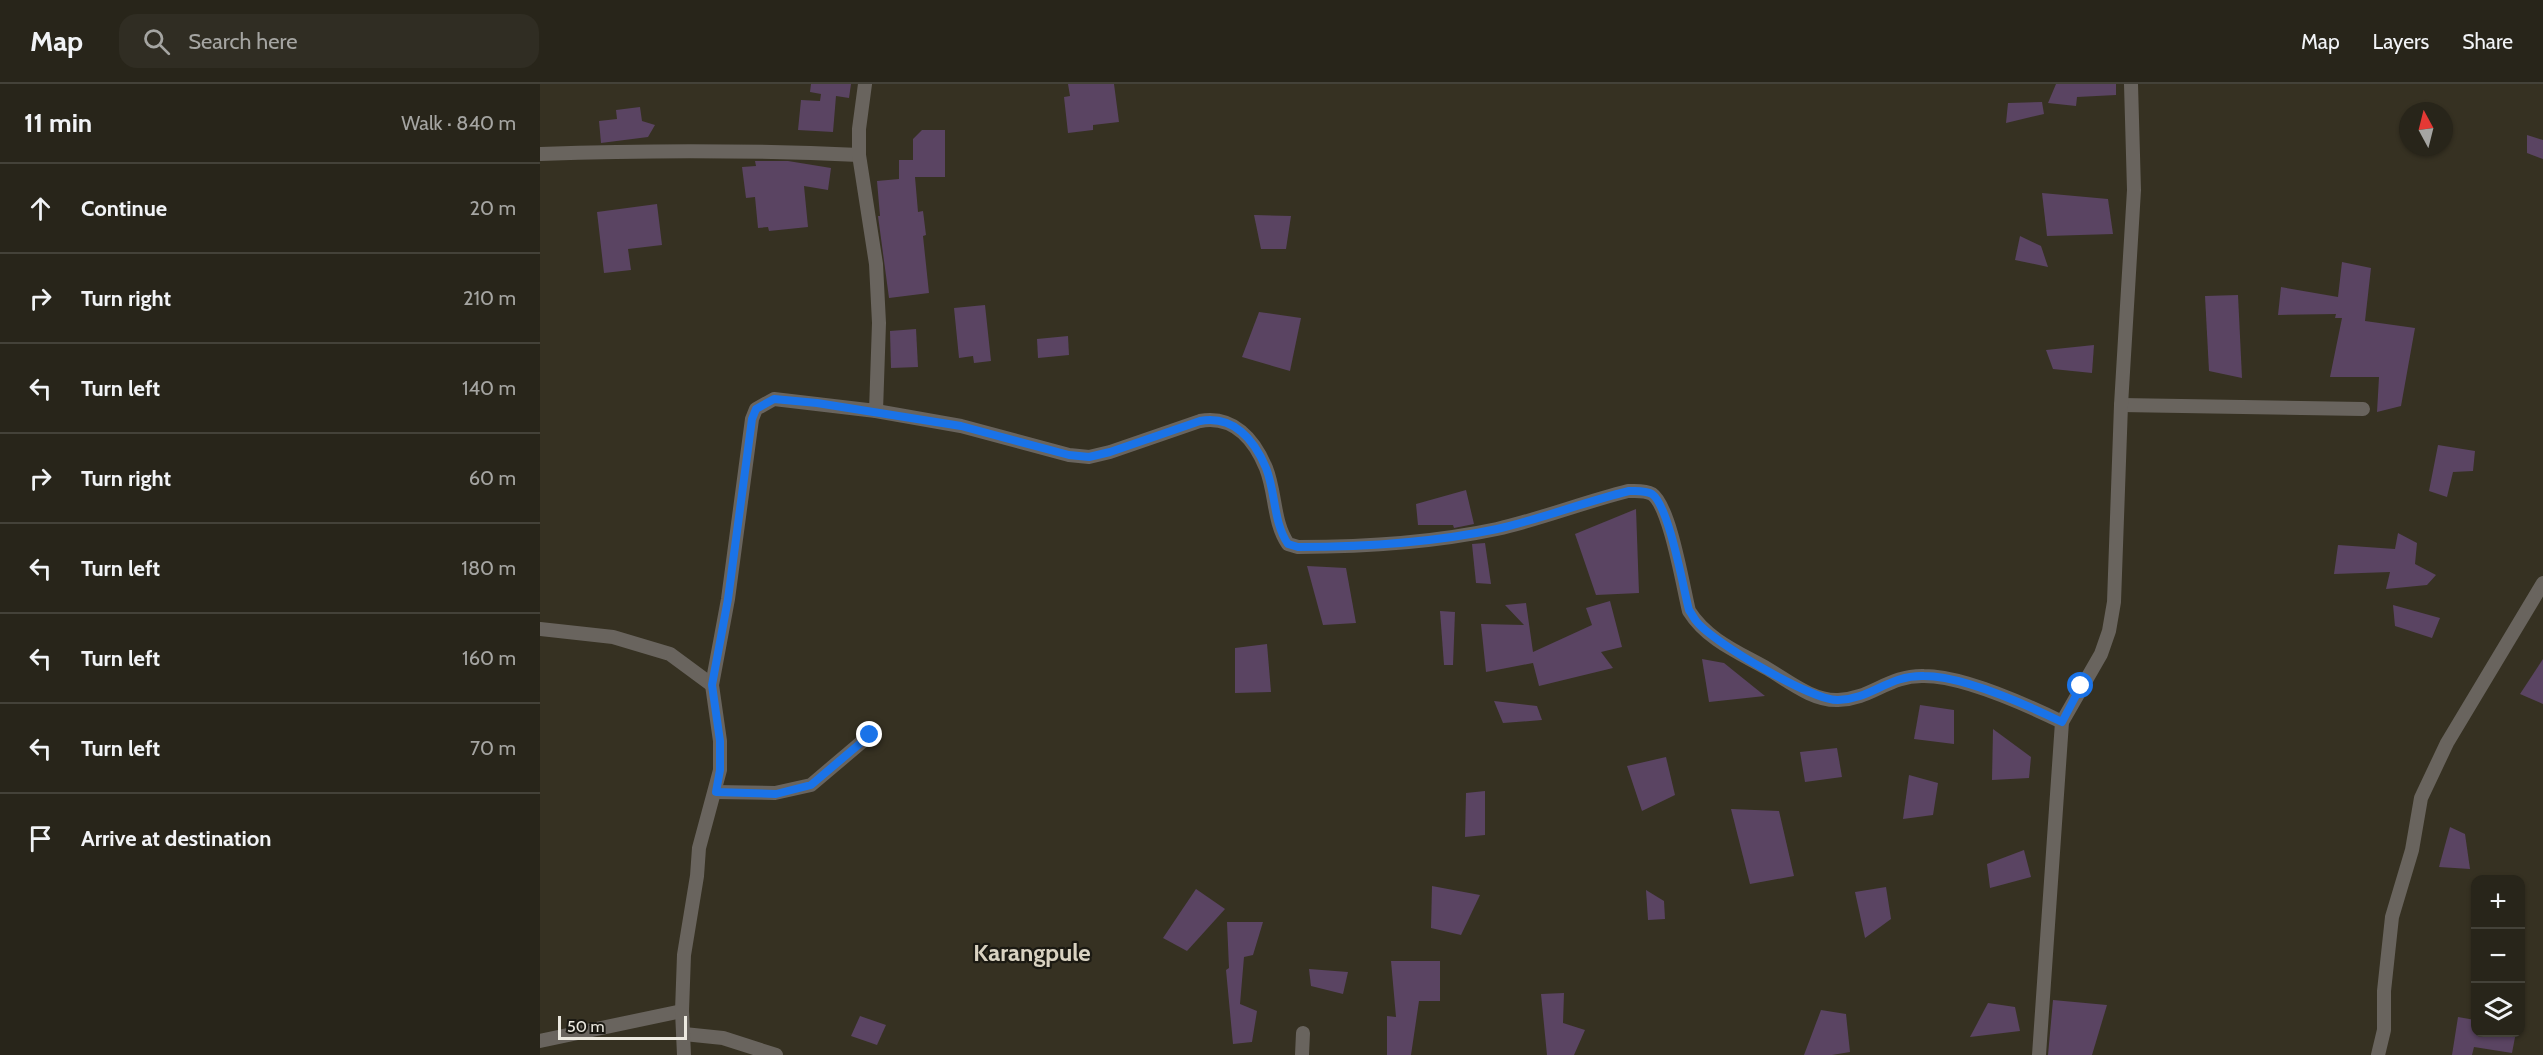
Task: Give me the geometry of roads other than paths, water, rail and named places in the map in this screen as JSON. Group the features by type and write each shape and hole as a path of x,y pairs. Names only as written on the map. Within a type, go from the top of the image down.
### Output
{"street":[{"path":"865,84 859,129 859,155 876,264 879,323 876,411"},
{"path":"2039,1055 2062,722 2101,654 2109,632 2115,591 2121,405 2134,190 2131,84"},
{"path":"540,154 659,150 859,155"},
{"path":"684,1055 682,1011 684,955 697,876 699,848 716,792 720,770 720,741 712,685 728,599 752,419 756,409 774,399 876,411 961,426 1069,455 1089,457 1215,418 1245,434 1266,468 1281,534 1288,544 1298,547 1389,545 1459,536 1500,528 1629,491 1650,493 1659,501 1667,519 1687,602 1696,621 1730,649 1810,694 1831,699 1849,699 1869,693 1903,676 1926,675 1947,679 2026,705 2062,722"},
{"path":"2121,405 2362,409"},
{"path":"2378,1055 2384,1030 2384,991 2392,917 2412,849 2421,798 2447,743 2543,583"},
{"path":"540,629 613,637 670,654 712,685"},
{"path":"716,792 776,794 811,785 870,735"},
{"path":"540,1041 682,1011"},
{"path":"684,1034 723,1038 776,1055"},
{"path":"1302,1055 1303,1034"}],"district":[{"name":"Karangpule","path":"1032,953"}]}
